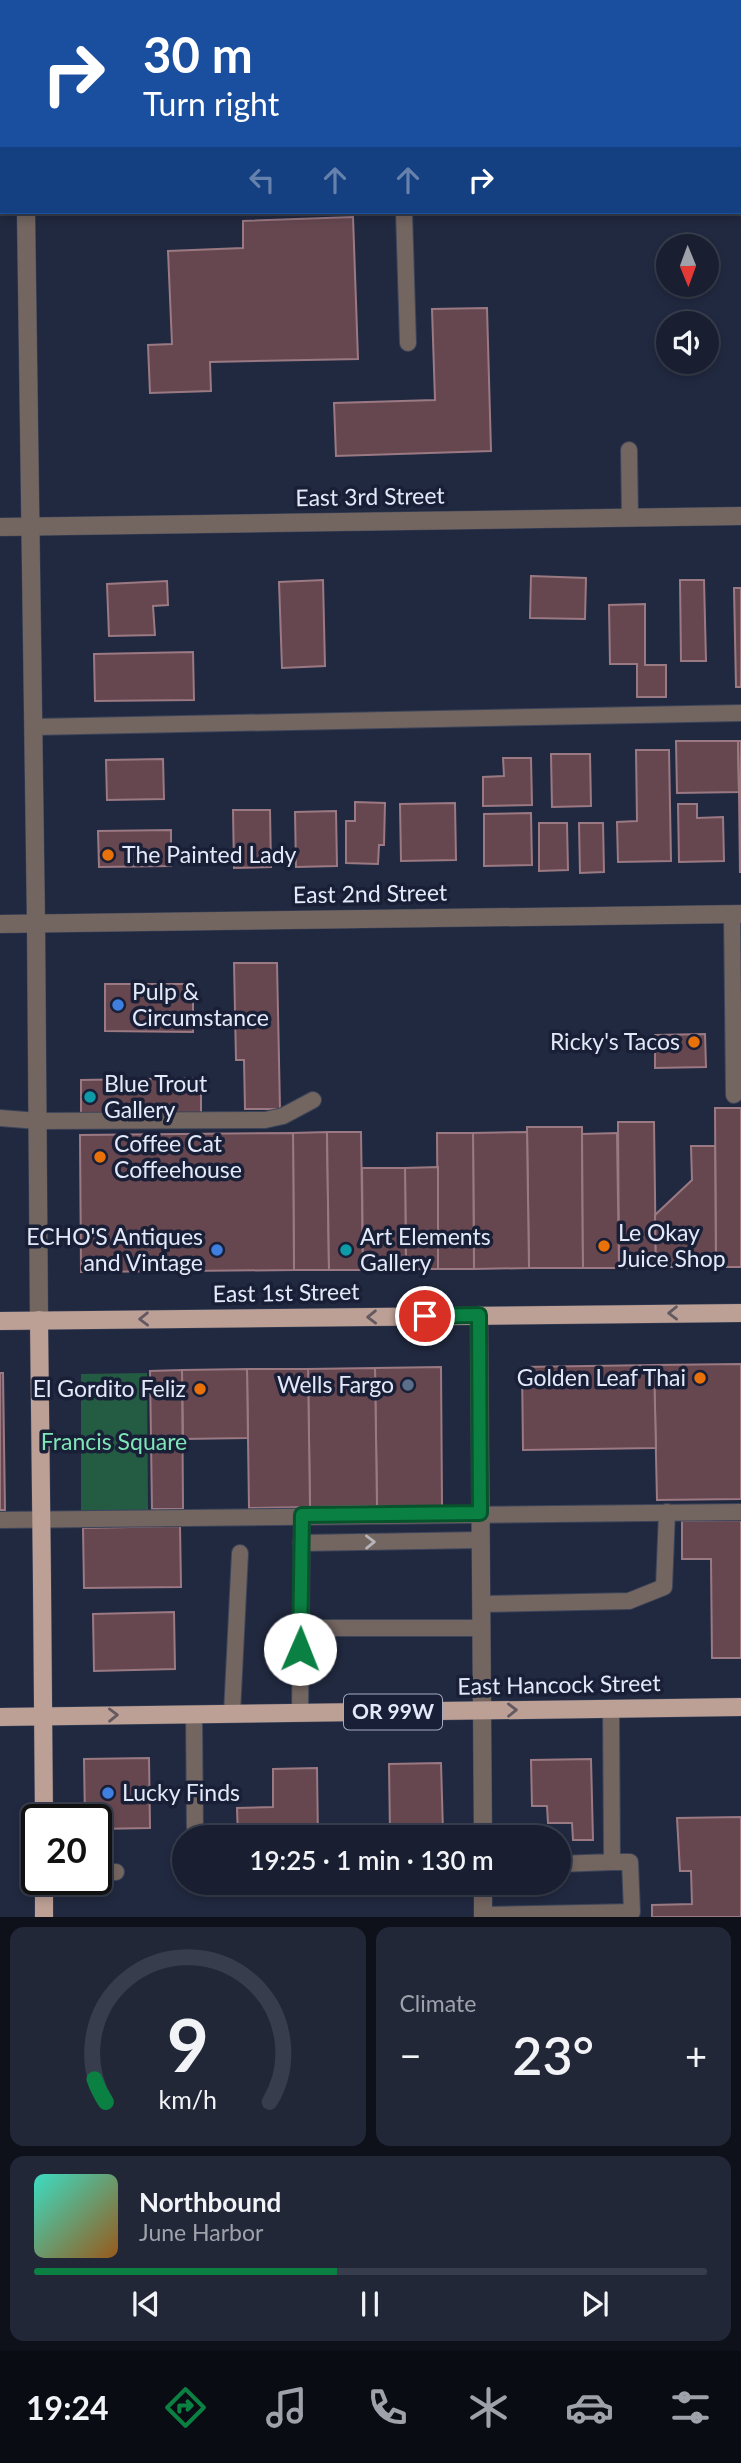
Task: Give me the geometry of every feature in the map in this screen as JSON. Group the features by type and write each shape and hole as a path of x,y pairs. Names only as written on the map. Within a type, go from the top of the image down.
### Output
{"main road":[{"name":"East 1st Street","path":"0,1321 741,1312"},
{"path":"39,1320 44,1804"},
{"name":"East Hancock Street","path":"0,1717 741,1707"},
{"path":"44,1895 44,1917"}],"street":[{"path":"26,214 39,1320"},
{"name":"East 3rd Street","path":"0,527 741,516"},
{"name":"East 2nd Street","path":"0,923 736,915"},
{"path":"479,1315 483,1825"},
{"path":"483,1895 483,1916"}],"lane":[{"path":"404,214 408,343"},
{"path":"629,450 629,517"},
{"path":"33,727 741,713"},
{"path":"734,1095 736,915"},
{"path":"0,1118 38,1121 265,1120 283,1116 313,1100"},
{"path":"481,1604 629,1601 664,1587 667,1512"},
{"path":"0,1520 741,1512"},
{"path":"300,1713 302,1515"},
{"path":"301,1543 480,1540"},
{"path":"232,1713 240,1553"},
{"path":"300,1628 481,1628"},
{"path":"611,1709 612,1862"},
{"path":"194,1714 195,1825"},
{"path":"483,1916 632,1912 631,1862 571,1864"}],"green space":[{"name":"Francis Square","path":"147,1373 148,1510 81,1511 81,1374"}],"building":[{"path":"353,217 358,359 210,362 211,391 150,393 148,345 172,344 168,251 243,248 243,221"},
{"path":"487,308 491,451 336,456 334,403 435,400 432,309"},
{"path":"531,576 586,578 585,619 530,618"},
{"path":"323,580 325,666 282,668 279,582"},
{"path":"680,580 704,580 706,661 681,661"},
{"path":"167,581 168,605 153,606 155,635 109,636 107,584"},
{"path":"734,588 741,588 741,687 736,687"},
{"path":"645,604 645,665 666,665 666,697 637,697 637,664 610,664 609,605"},
{"path":"193,652 194,700 95,701 94,654"},
{"path":"676,741 738,741 739,792 677,793"},
{"path":"738,741 741,741 740,873 739,792"},
{"path":"636,750 669,750 671,861 618,862 617,822 637,821"},
{"path":"551,754 590,754 591,806 552,807"},
{"path":"503,758 531,758 532,805 483,806 483,777 504,776"},
{"path":"163,759 164,799 107,800 106,760"},
{"path":"355,802 385,803 384,845 379,845 378,864 346,863 346,821 355,821"},
{"path":"455,803 456,860 401,861 400,804"},
{"path":"678,804 697,804 697,818 723,817 724,861 679,862"},
{"path":"233,810 270,810 271,867 234,868"},
{"path":"336,811 337,866 296,867 295,812"},
{"path":"531,813 532,865 484,866 484,814"},
{"path":"539,823 567,823 568,870 539,871"},
{"path":"579,823 603,823 604,872 580,873"},
{"path":"171,830 171,866 99,867 98,831"},
{"path":"234,963 277,963 280,1109 245,1109 244,1060 236,1060"},
{"path":"105,984 193,984 193,1032 105,1031"},
{"path":"705,1034 706,1067 655,1068 655,1035"},
{"path":"201,1078 201,1113 81,1115 81,1080"},
{"path":"715,1108 741,1108 741,1267 716,1267"},
{"path":"618,1122 654,1122 656,1267 619,1268"},
{"path":"527,1127 582,1127 583,1268 529,1268"},
{"path":"327,1132 329,1270 294,1270 293,1133"},
{"path":"327,1132 361,1132 363,1270 329,1270"},
{"path":"527,1132 529,1268 474,1269 473,1133"},
{"path":"293,1133 294,1270 81,1272 80,1135"},
{"path":"437,1133 473,1133 474,1269 438,1269"},
{"path":"617,1133 619,1268 583,1268 582,1134"},
{"path":"691,1146 715,1146 716,1267 656,1267 655,1215 692,1180"},
{"path":"438,1167 438,1269 406,1269 405,1168"},
{"path":"362,1168 405,1168 406,1269 363,1270"},
{"path":"741,1364 741,1499 657,1500 654,1365"},
{"path":"654,1365 656,1448 523,1450 522,1367"},
{"path":"441,1367 442,1506 377,1506 375,1368"},
{"path":"375,1368 377,1506 310,1507 308,1369"},
{"path":"247,1369 308,1369 310,1507 249,1508"},
{"path":"247,1369 248,1438 183,1439 182,1370"},
{"path":"182,1370 183,1509 152,1509 150,1371"},
{"path":"0,1373 3,1373 5,1510 0,1510"},
{"path":"741,1520 741,1658 712,1658 711,1559 682,1559 682,1521"},
{"path":"180,1526 181,1587 84,1588 83,1528"},
{"path":"174,1612 175,1669 94,1671 93,1614"},
{"path":"149,1758 150,1828 112,1829 112,1804 85,1804 84,1759"},
{"path":"591,1759 593,1840 573,1840 572,1823 548,1823 547,1806 532,1806 531,1760"},
{"path":"441,1763 443,1825 390,1825 389,1764"},
{"path":"317,1768 318,1825 238,1825 237,1808 273,1807 273,1769"},
{"path":"741,1817 741,1917 652,1917 652,1905 692,1904 691,1871 680,1871 677,1818"}],"place":[{"name":"The Painted Lady","path":"108,855"},
{"name":"Pulp & Circumstance","path":"118,1005"},
{"name":"Ricky's Tacos","path":"694,1042"},
{"name":"Blue Trout Gallery","path":"90,1097"},
{"name":"Coffee Cat Coffeehouse","path":"100,1157"},
{"name":"Le Okay Juice Shop","path":"604,1246"},
{"name":"ECHO'S Antiques and Vintage","path":"217,1250"},
{"name":"Art Elements Gallery","path":"346,1250"},
{"name":"Golden Leaf Thai","path":"700,1378"},
{"name":"Wells Fargo","path":"408,1385"},
{"name":"El Gordito Feliz","path":"200,1389"},
{"name":"Lucky Finds","path":"108,1793"}],"route":[{"path":"300,1649 302,1515 480,1513 479,1315 425,1316"}]}
